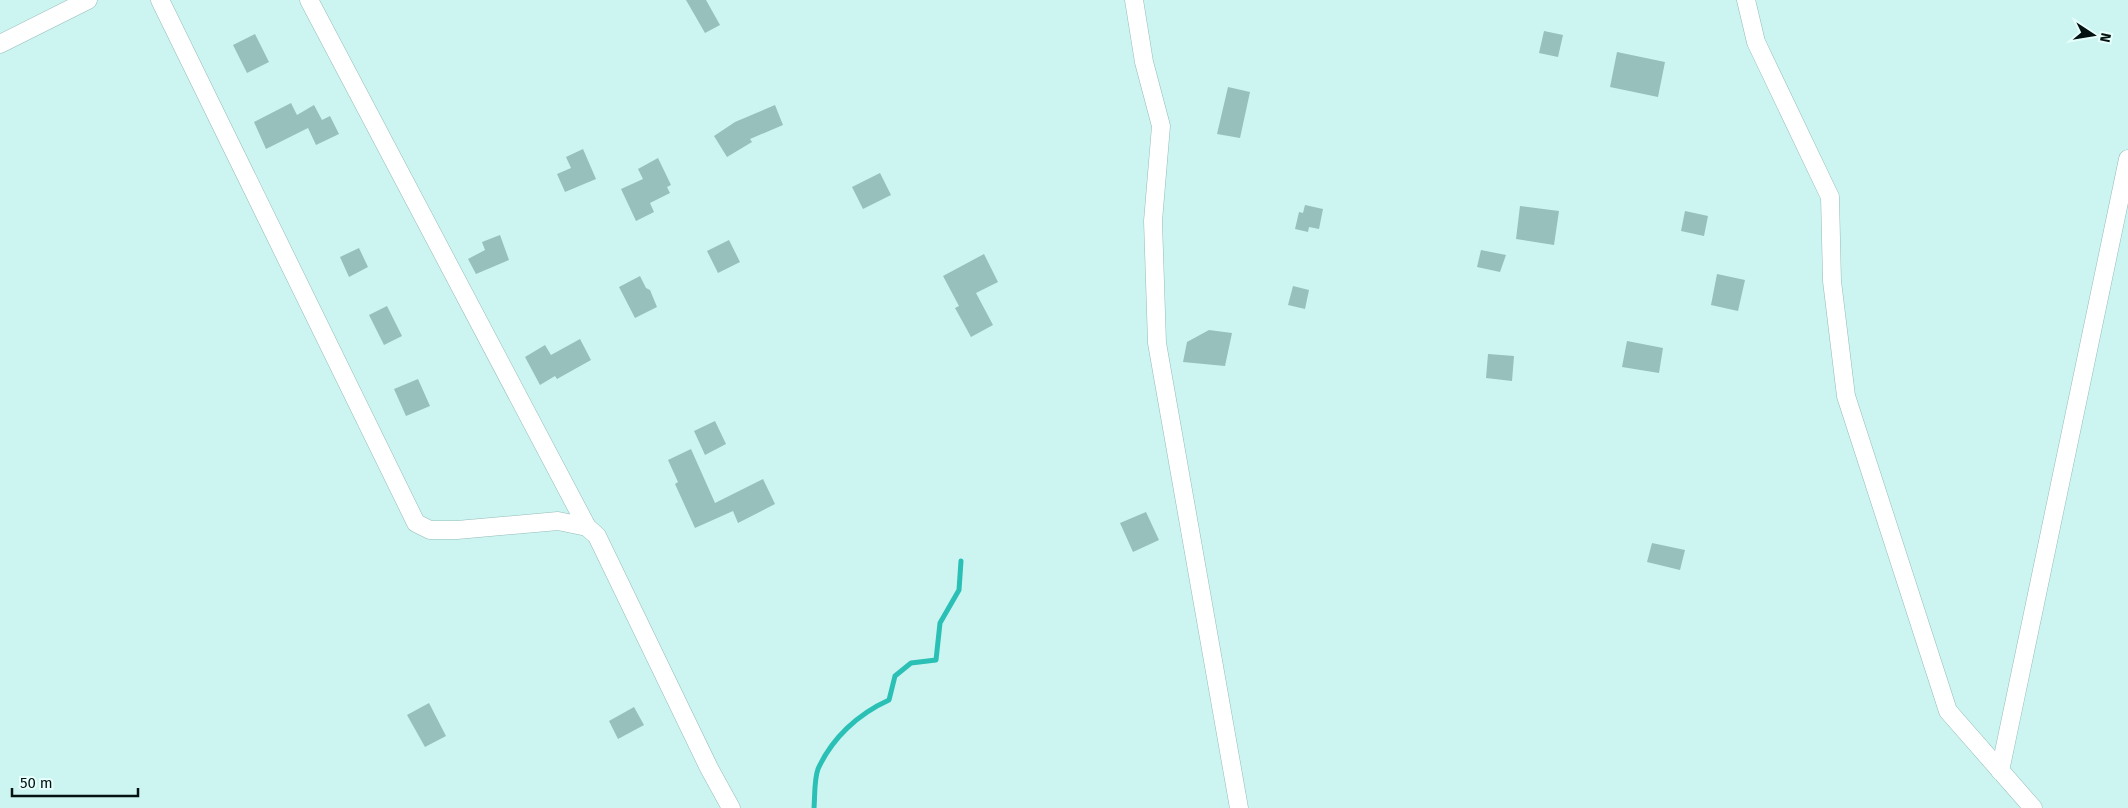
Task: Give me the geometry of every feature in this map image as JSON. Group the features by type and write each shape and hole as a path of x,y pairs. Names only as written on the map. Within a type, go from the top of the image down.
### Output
{"street":[{"path":"0,44 88,0"},
{"path":"160,0 416,523 430,530 457,530 558,521 587,527"},
{"path":"309,0 587,527 597,536 709,768 731,808"},
{"path":"1134,0 1144,62 1161,126 1153,221 1157,343 1230,748 1239,808"},
{"path":"1746,0 1756,42 1830,196 1832,281 1846,396 1948,711 2032,808"},
{"path":"2000,771 2128,159"}],"building":[{"path":"686,0 706,0 720,25 705,33"},
{"path":"1544,31 1563,35 1558,57 1539,53"},
{"path":"255,34 269,62 247,73 233,45"},
{"path":"1617,52 1665,62 1658,97 1610,87"},
{"path":"1228,87 1250,92 1240,138 1217,134"},
{"path":"291,103 297,115 314,105 322,120 330,116 339,134 316,145 308,128 266,149 254,122"},
{"path":"775,105 783,125 750,139 752,142 727,157 714,136 735,122"},
{"path":"583,149 596,179 565,192 557,174 571,168 566,157"},
{"path":"658,158 671,185 667,187 670,193 650,203 654,212 636,221 621,189 643,179 638,169"},
{"path":"880,173 891,195 863,209 852,187"},
{"path":"1305,205 1323,209 1319,229 1309,227 1308,232 1295,229 1299,212 1303,213"},
{"path":"1520,206 1559,211 1554,245 1516,239"},
{"path":"1685,211 1708,216 1704,236 1681,231"},
{"path":"500,235 509,260 476,274 468,259 485,250 482,242"},
{"path":"729,240 740,262 718,273 707,251"},
{"path":"359,248 368,267 349,277 340,257"},
{"path":"1481,250 1506,255 1500,272 1477,267"},
{"path":"984,254 998,282 976,293 993,325 971,337 955,308 959,306 943,276"},
{"path":"1717,274 1745,280 1738,311 1711,305"},
{"path":"640,276 646,288 650,290 657,307 635,318 619,287"},
{"path":"1293,286 1309,290 1305,309 1288,305"},
{"path":"387,306 402,336 384,345 369,315"},
{"path":"1209,330 1232,333 1225,366 1183,362 1187,342"},
{"path":"580,339 591,360 557,379 555,376 540,385 525,357 545,345 551,355"},
{"path":"1627,341 1663,348 1659,373 1622,367"},
{"path":"1488,354 1514,356 1512,381 1486,378"},
{"path":"418,379 430,406 406,416 394,389"},
{"path":"715,421 726,444 705,455 694,431"},
{"path":"691,449 715,503 763,479 775,504 738,523 733,511 695,528 675,484 678,482 668,460"},
{"path":"1146,512 1159,540 1133,552 1120,523"},
{"path":"1652,543 1685,550 1680,570 1647,562"},
{"path":"429,703 446,736 425,747 407,715"},
{"path":"634,707 644,725 618,739 609,721"}],"waterway":[{"path":"814,808 815,783 818,769 838,737 867,712 889,700 895,676 911,663 936,660 940,623 959,590 961,561"}]}
